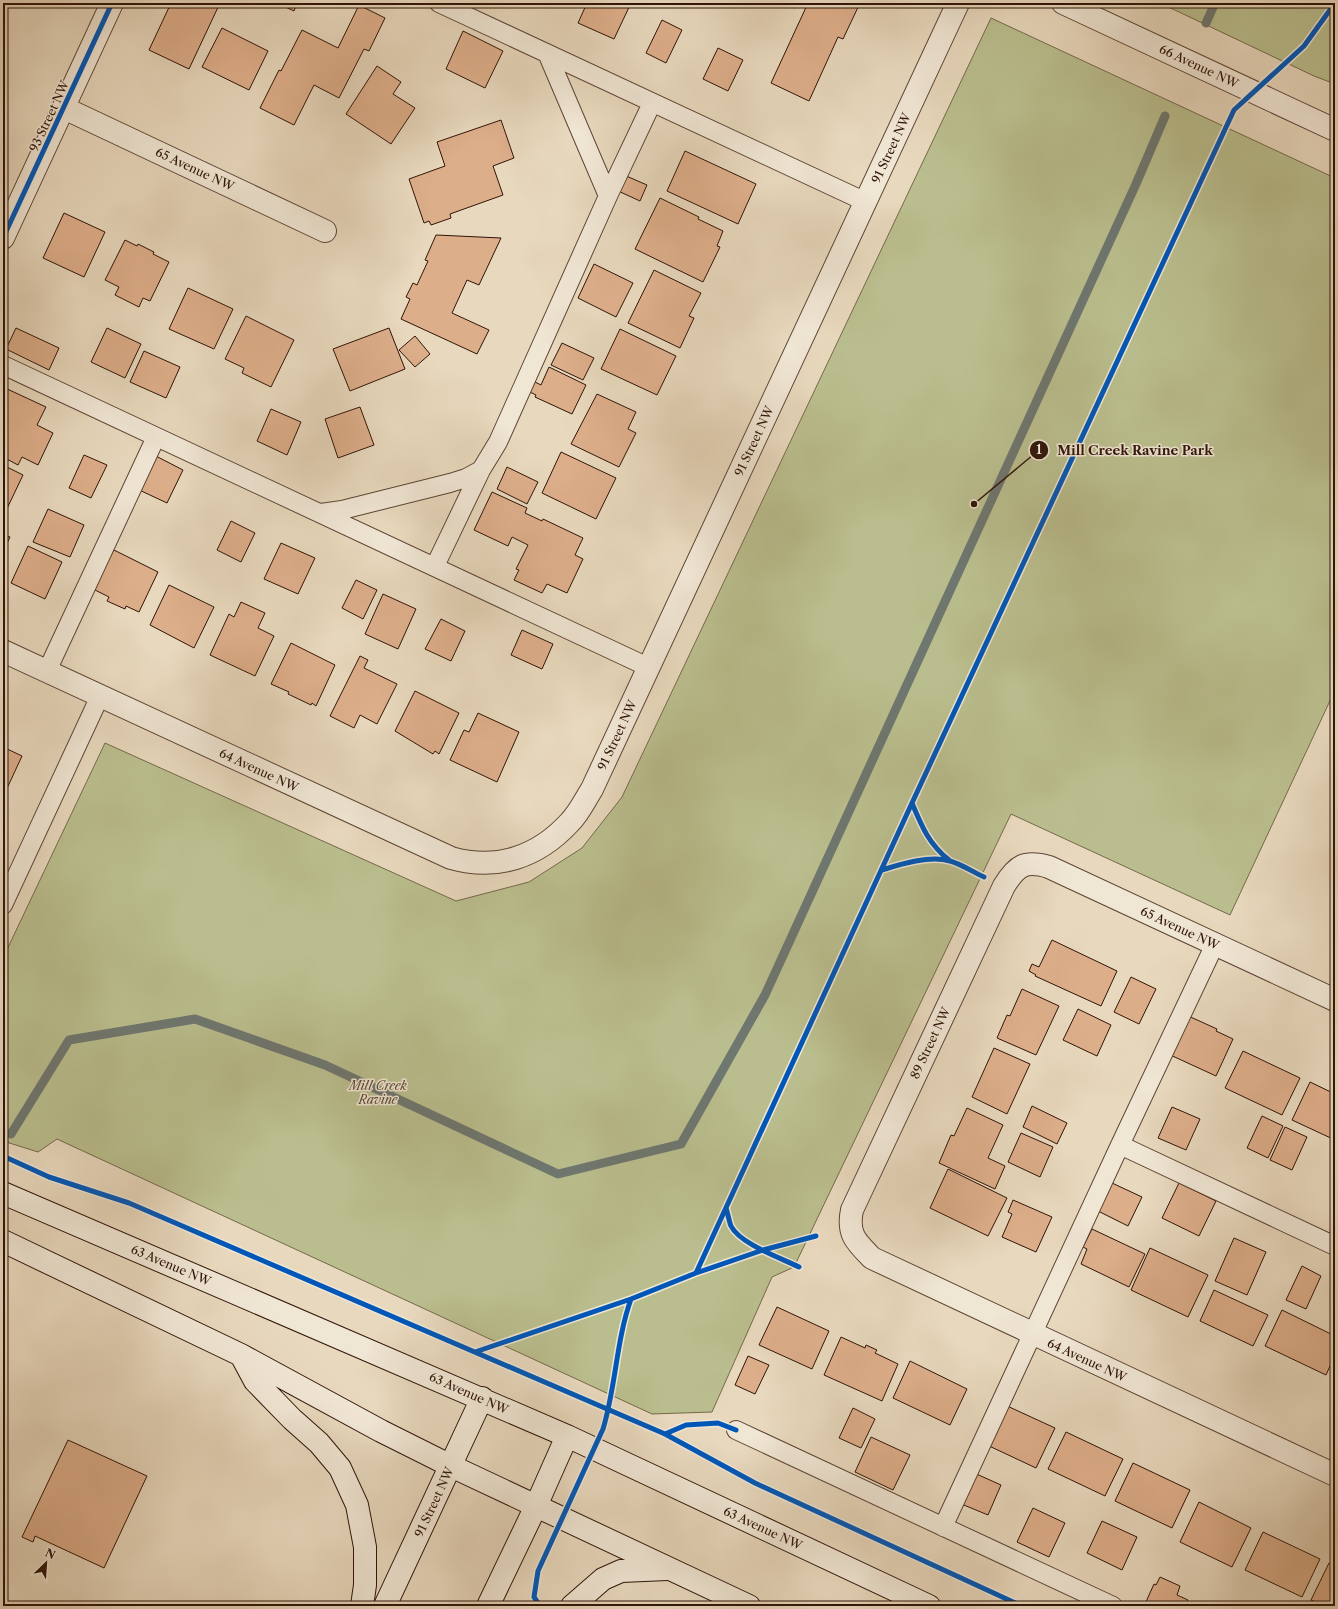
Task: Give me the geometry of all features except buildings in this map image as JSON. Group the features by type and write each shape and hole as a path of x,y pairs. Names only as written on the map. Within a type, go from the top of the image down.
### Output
{"street":[{"name":"93 Street NW","path":"3,238 112,3"},
{"name":"91 Street NW","path":"522,857 555,836 571,822 592,789 958,3"},
{"name":"66 Avenue NW","path":"1063,3 1335,130"},
{"name":"65 Avenue NW","path":"64,108 325,231"},
{"name":"64 Avenue NW","path":"3,651 451,858 466,863 483,864 499,863 522,857"},
{"name":"65 Avenue NW","path":"1024,864 1035,863 1049,867 1335,1000"},
{"name":"89 Street NW","path":"851,1229 850,1221 852,1210 1004,886 1012,873 1024,864"},
{"name":"63 Avenue NW","path":"3,1193 482,1398 567,1436 929,1606"},
{"name":"64 Avenue NW","path":"851,1229 856,1241 872,1258 1335,1476"},
{"path":"3,1241 241,1355 381,1431 451,1466 749,1606"},
{"path":"241,1355 255,1381 292,1419 319,1443 340,1468 357,1505 365,1547 365,1585 362,1606"},
{"name":"91 Street NW","path":"385,1606 482,1398"},
{"path":"488,1606 536,1506 567,1436"},
{"path":"572,1606 603,1579 621,1571 672,1569"}],"lane":[{"path":"439,3 866,202"},
{"path":"546,53 608,196"},
{"path":"434,566 481,470 498,442 608,196 652,103"},
{"path":"3,365 648,666"},
{"path":"46,672 156,437"},
{"path":"320,513 342,510 450,483 466,478 481,470"},
{"path":"3,905 100,696"},
{"path":"943,1527 1215,944"},
{"path":"1120,1145 1335,1246"},
{"path":"736,1430 1113,1606"}],"green space":[{"path":"1160,3 1335,3 1335,84 1314,76"},
{"name":"Mill Creek Ravine","path":"991,18 1335,178 1335,690 1230,915 1011,814 794,1267 772,1277 712,1412 652,1414 57,1139 38,1152 3,1141 3,958 105,743 456,901 529,882 582,848 622,797"}],"waterway":[{"path":"1206,23 1215,3"},
{"path":"11,1134 69,1040 195,1019 325,1065 558,1174 681,1144 765,995 1136,184 1165,116"}],"cycle path":[{"path":"3,238 112,3"},
{"path":"540,1606 534,1597 538,1571 603,1429 611,1396 622,1331 631,1299 696,1273 912,803 1234,110 1304,46 1335,3"},
{"path":"912,803 919,820 931,841 949,860"},
{"path":"882,870 916,861 942,859 958,864 984,877"},
{"path":"3,1156 49,1177 129,1203 665,1434 755,1483 1022,1606"},
{"path":"726,1208 731,1226 743,1239 752,1245 799,1267"},
{"path":"696,1273 763,1250 816,1236"},
{"path":"475,1352 631,1299"},
{"path":"665,1434 686,1425 718,1423 736,1430"}],"place":[{"name":"Mill Creek Ravine Park","path":"974,504"}]}
